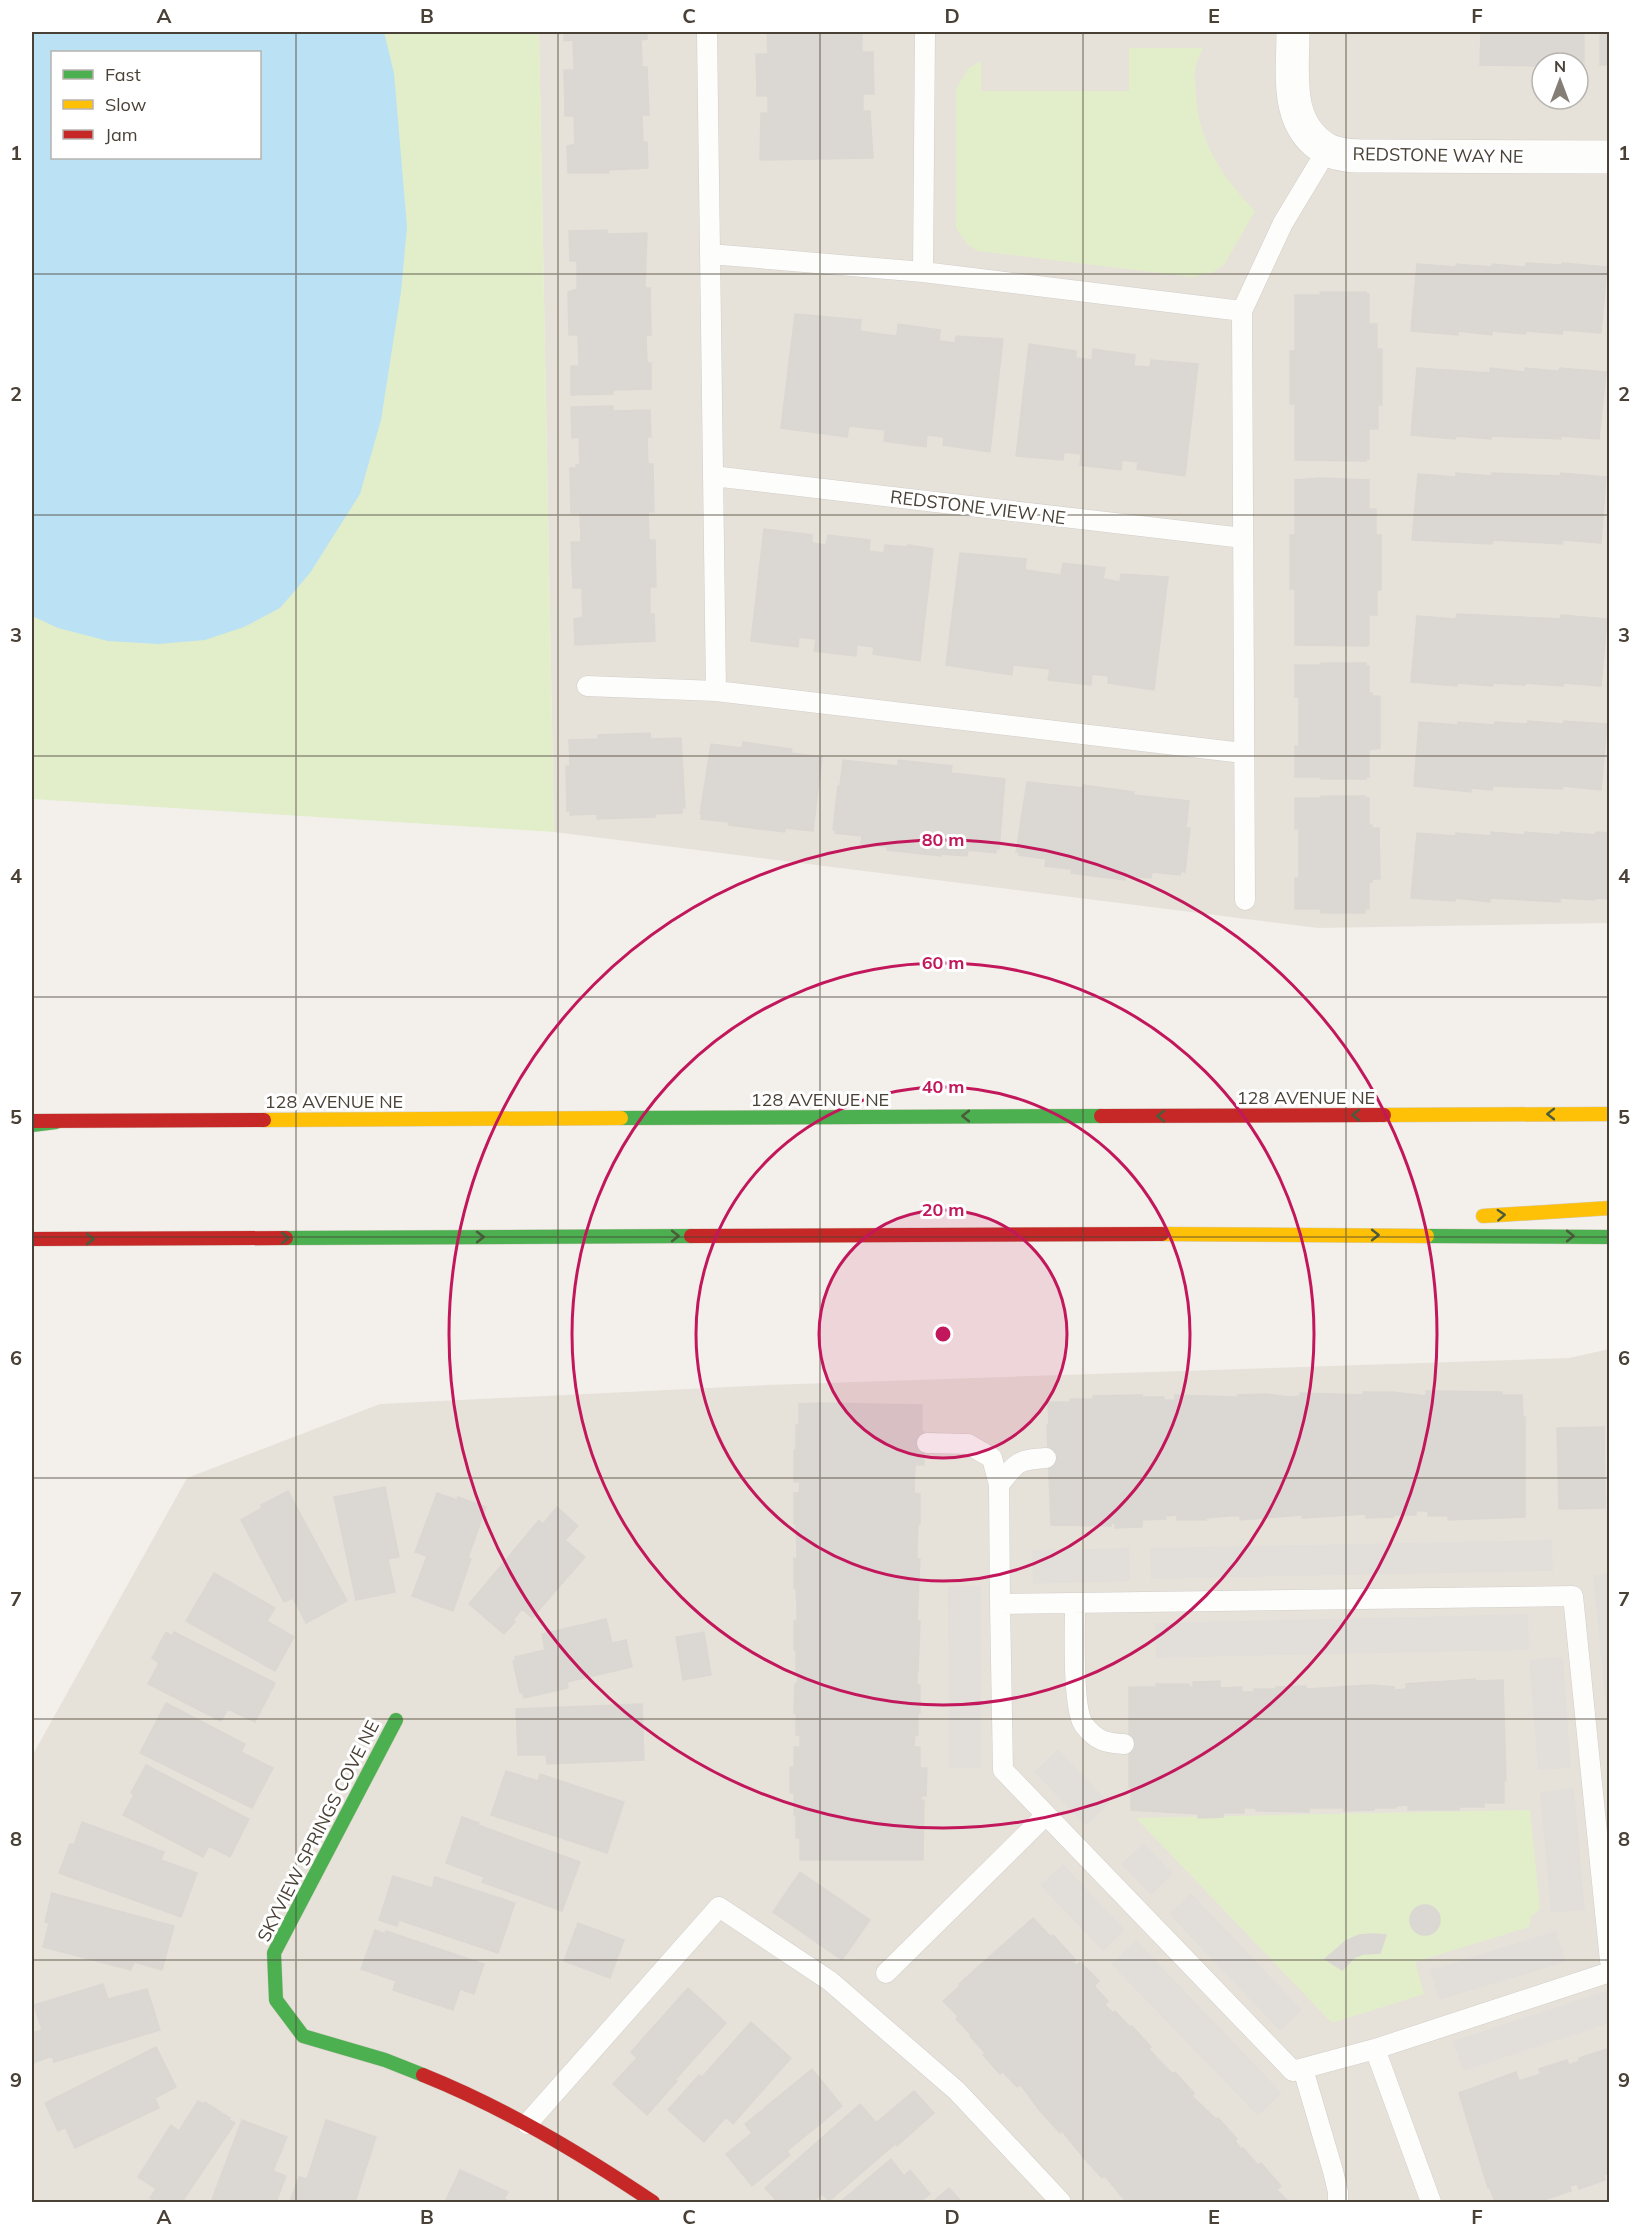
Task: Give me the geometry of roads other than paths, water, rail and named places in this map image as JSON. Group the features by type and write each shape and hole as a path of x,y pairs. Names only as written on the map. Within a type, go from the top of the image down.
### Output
{"main road":[{"name":"128 AVENUE NE","path":"32,1122 1610,1114"},
{"path":"1467,1217 1610,1208"},
{"path":"1170,1234 1384,1222"},
{"path":"32,1239 1170,1234 1610,1237"},
{"name":"SKYVIEW SPRINGS COVE NE","path":"396,1720 274,1953 276,2000 303,2036 385,2060 458,2089 589,2159 647,2201"}],"street":[{"name":"REDSTONE WAY NE","path":"1293,32 1293,99 1303,131 1327,150 1351,155 1376,156 1610,157"}],"lane":[{"path":"707,32 716,691"},
{"path":"923,272 925,32"},
{"path":"1245,900 1242,311 1283,224 1327,150"},
{"path":"710,254 923,272 1242,311"},
{"name":"REDSTONE VIEW NE","path":"713,476 1243,538"},
{"path":"587,686 716,691 1243,753"},
{"path":"927,1443 968,1444 992,1458 999,1485 1003,1770 1293,2072 1376,2049 1610,1972"},
{"path":"999,1485 1013,1467 1023,1460 1046,1458"},
{"path":"1000,1604 1573,1596 1610,1961"},
{"path":"1075,1604 1077,1695 1082,1724 1104,1743 1124,1744"},
{"path":"886,1973 1046,1815"},
{"path":"527,2124 719,1907 830,1981 957,2091 1061,2202"},
{"path":"1376,2049 1431,2202"},
{"path":"1303,2069 1333,2171 1338,2202"}],"water":[{"path":"32,32 384,32 394,73 407,227 401,292 381,420 360,494 310,573 280,608 244,627 205,640 158,644 108,641 58,628 32,616"}]}
